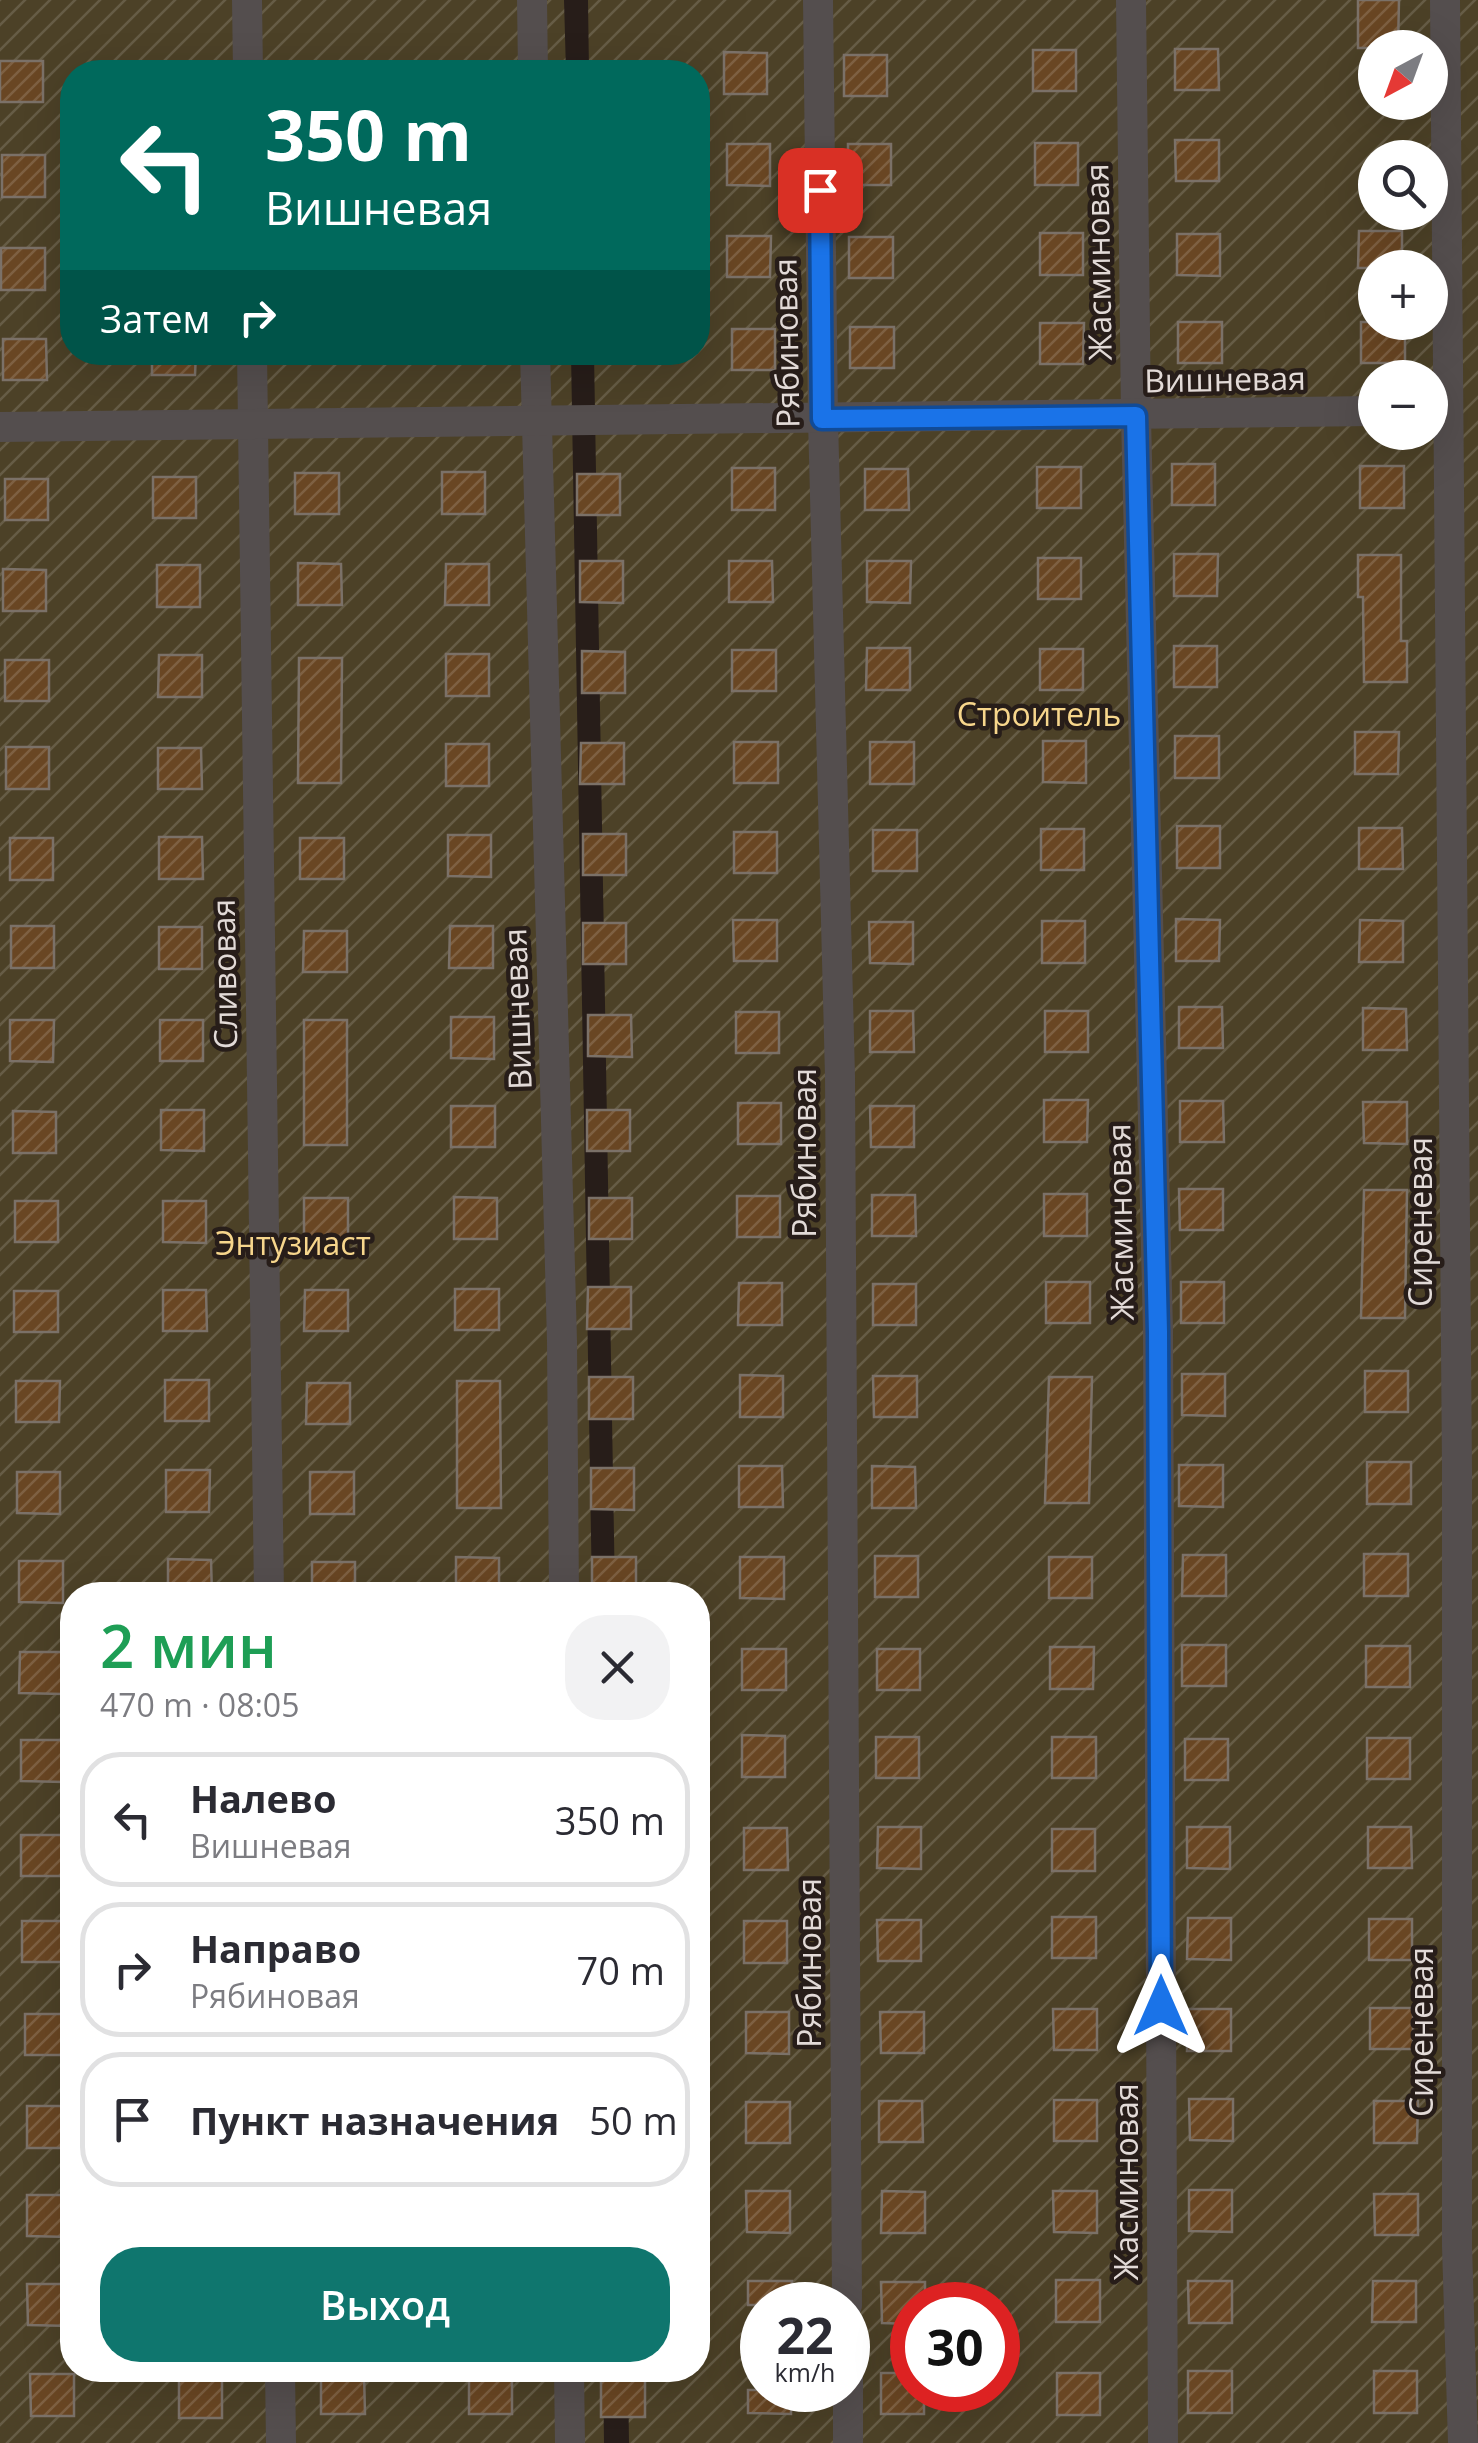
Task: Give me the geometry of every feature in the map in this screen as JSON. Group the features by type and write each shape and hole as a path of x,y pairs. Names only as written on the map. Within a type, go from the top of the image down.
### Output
{"street":[{"path":"247,0 248,60"},
{"path":"532,0 532,60"},
{"name":"Рябиновая","path":"818,0 822,419 840,1076 847,2282"},
{"name":"Жасминовая","path":"1131,0 1136,416 1158,1332 1163,2443"},
{"name":"Сиреневая","path":"1446,0 1453,410 1457,2246 1464,2443"},
{"name":"Сливовая","path":"252,365 269,1582"},
{"name":"Вишневая","path":"536,365 562,1341 564,1582"},
{"name":"Вишневая","path":"0,427 1358,412"},
{"path":"280,2382 281,2443"},
{"path":"569,2382 570,2443"},
{"path":"848,2412 848,2443"}],"green space":[{"name":"Энтузиаст","path":"0,0 564,0 566,60 60,60 60,365 571,365 592,1582 60,1582 60,2382 603,2382 604,2443 0,2443"},
{"name":"Строитель","path":"588,0 1478,0 1478,2443 629,2443 628,2382 710,2382 710,1582 615,1582 594,365 710,365 710,60 589,60"}],"building":[{"path":"1358,0 1399,0 1398,30 1358,30"},
{"path":"1175,49 1218,49 1219,90 1175,90"},
{"path":"1033,50 1076,50 1076,91 1033,91"},
{"path":"724,52 767,53 767,94 724,94"},
{"path":"844,55 887,55 887,96 844,96"},
{"path":"0,61 43,61 43,102 0,102"},
{"path":"1175,140 1219,140 1219,181 1176,181"},
{"path":"1035,143 1078,143 1078,185 1035,185"},
{"path":"727,144 770,144 770,186 727,185"},
{"path":"848,144 891,144 891,185 848,185"},
{"path":"2,155 45,155 45,197 2,197"},
{"path":"1359,231 1402,231 1402,250 1358,250"},
{"path":"1040,233 1083,233 1083,275 1040,275"},
{"path":"1177,234 1220,234 1220,276 1177,275"},
{"path":"727,236 771,236 770,277 727,277"},
{"path":"849,237 893,237 893,278 849,278"},
{"path":"1,248 45,248 45,290 1,290"},
{"path":"1178,322 1222,322 1222,363 1178,363"},
{"path":"1040,323 1084,323 1083,364 1040,364"},
{"path":"850,327 894,327 894,368 850,368"},
{"path":"732,329 775,329 775,370 732,370"},
{"path":"3,339 46,339 47,380 3,380"},
{"path":"1361,340 1405,340 1405,360 1361,360"},
{"path":"152,365 195,365 195,375 152,375"},
{"path":"1172,464 1215,464 1215,505 1172,505"},
{"path":"1360,466 1404,466 1404,508 1360,508"},
{"path":"1037,467 1081,467 1081,508 1037,508"},
{"path":"732,468 775,468 775,510 732,510"},
{"path":"865,469 908,469 909,510 865,510"},
{"path":"442,472 485,472 485,514 442,514"},
{"path":"295,473 339,473 339,514 295,514"},
{"path":"577,474 620,474 620,515 577,515"},
{"path":"153,477 196,477 196,518 153,518"},
{"path":"5,479 48,479 48,520 5,520"},
{"path":"1174,554 1218,554 1217,596 1174,596"},
{"path":"1358,555 1401,555 1401,641 1407,641 1407,682 1364,682 1363,597 1358,597"},
{"path":"1038,558 1081,558 1081,599 1038,599"},
{"path":"580,561 623,561 623,603 580,602"},
{"path":"729,561 772,561 773,602 729,602"},
{"path":"867,561 911,561 910,603 867,602"},
{"path":"298,563 341,564 342,605 298,605"},
{"path":"446,564 489,564 489,605 445,605"},
{"path":"157,565 200,565 200,607 157,607"},
{"path":"3,569 46,570 46,611 3,611"},
{"path":"1174,646 1217,646 1217,687 1174,687"},
{"path":"867,648 910,648 910,690 866,690"},
{"path":"1040,649 1083,649 1083,690 1040,690"},
{"path":"732,650 776,650 776,691 732,691"},
{"path":"582,651 625,652 625,693 582,693"},
{"path":"446,654 489,654 489,696 446,696"},
{"path":"159,655 202,655 202,697 158,697"},
{"path":"299,658 342,658 341,783 298,783"},
{"path":"5,660 49,660 49,701 5,701"},
{"path":"1355,732 1399,732 1398,774 1355,774"},
{"path":"1175,736 1219,736 1219,778 1175,778"},
{"path":"1043,741 1086,741 1086,783 1043,782"},
{"path":"734,742 778,742 778,783 734,783"},
{"path":"870,742 914,742 914,784 870,784"},
{"path":"581,743 624,743 624,784 580,784"},
{"path":"446,744 489,744 489,786 446,786"},
{"path":"6,747 49,747 49,789 6,789"},
{"path":"158,748 201,748 202,789 158,789"},
{"path":"1177,826 1220,826 1220,868 1177,868"},
{"path":"1359,828 1402,828 1403,869 1359,869"},
{"path":"1041,829 1084,829 1084,870 1041,870"},
{"path":"873,830 917,830 917,871 873,871"},
{"path":"734,832 777,832 777,873 734,873"},
{"path":"583,834 626,834 626,875 583,875"},
{"path":"448,835 491,835 491,877 448,876"},
{"path":"159,837 202,837 203,879 159,879"},
{"path":"10,838 53,838 53,880 10,880"},
{"path":"300,838 344,838 344,879 300,879"},
{"path":"1176,919 1220,920 1219,961 1176,961"},
{"path":"733,920 777,920 777,961 734,961"},
{"path":"1360,920 1403,921 1403,962 1359,962"},
{"path":"1042,921 1085,921 1085,963 1042,963"},
{"path":"869,922 913,922 913,964 870,963"},
{"path":"583,923 626,923 626,964 583,964"},
{"path":"11,926 54,926 54,968 11,968"},
{"path":"450,926 493,926 493,968 449,968"},
{"path":"159,927 202,927 202,969 159,969"},
{"path":"304,931 347,931 347,972 303,972"},
{"path":"1179,1007 1222,1007 1223,1048 1179,1048"},
{"path":"1363,1008 1406,1009 1407,1050 1363,1050"},
{"path":"870,1011 913,1011 914,1052 870,1052"},
{"path":"1045,1011 1088,1011 1088,1052 1045,1052"},
{"path":"736,1012 779,1012 779,1053 736,1053"},
{"path":"588,1015 631,1015 632,1057 588,1056"},
{"path":"451,1017 494,1017 494,1059 451,1058"},
{"path":"10,1020 54,1020 53,1062 10,1061"},
{"path":"160,1020 203,1020 203,1061 160,1061"},
{"path":"304,1020 347,1020 347,1145 304,1145"},
{"path":"1044,1100 1088,1100 1087,1142 1044,1142"},
{"path":"1180,1101 1223,1101 1224,1142 1180,1142"},
{"path":"1363,1102 1407,1102 1407,1144 1364,1143"},
{"path":"738,1103 781,1103 781,1144 738,1144"},
{"path":"451,1106 495,1106 495,1147 451,1147"},
{"path":"870,1106 914,1106 914,1147 871,1147"},
{"path":"161,1110 204,1110 204,1151 161,1150"},
{"path":"587,1110 630,1110 630,1151 587,1151"},
{"path":"13,1111 56,1112 56,1153 13,1153"},
{"path":"1179,1189 1223,1189 1223,1230 1180,1230"},
{"path":"1364,1190 1407,1190 1405,1318 1361,1318"},
{"path":"1044,1194 1087,1194 1087,1236 1044,1236"},
{"path":"872,1195 915,1195 916,1236 872,1236"},
{"path":"737,1196 780,1196 780,1237 737,1237"},
{"path":"454,1197 497,1198 497,1239 454,1239"},
{"path":"304,1198 348,1198 348,1240 304,1240"},
{"path":"589,1198 632,1198 632,1239 589,1239"},
{"path":"15,1201 58,1201 58,1242 15,1242"},
{"path":"163,1201 206,1201 206,1243 163,1242"},
{"path":"1046,1282 1090,1282 1090,1323 1046,1323"},
{"path":"1181,1282 1224,1282 1224,1323 1181,1323"},
{"path":"739,1283 782,1283 782,1325 738,1325"},
{"path":"873,1284 916,1284 916,1325 873,1325"},
{"path":"588,1287 631,1287 631,1329 587,1329"},
{"path":"455,1289 499,1289 499,1330 455,1330"},
{"path":"163,1290 206,1290 207,1331 163,1331"},
{"path":"305,1290 348,1290 348,1331 304,1331"},
{"path":"14,1291 58,1291 58,1332 14,1332"},
{"path":"1365,1371 1408,1371 1408,1412 1365,1412"},
{"path":"1182,1374 1225,1374 1225,1416 1182,1415"},
{"path":"740,1375 783,1376 783,1417 740,1417"},
{"path":"873,1376 917,1376 917,1417 874,1417"},
{"path":"589,1377 633,1377 633,1419 589,1419"},
{"path":"1049,1377 1092,1377 1089,1503 1045,1503"},
{"path":"165,1380 209,1380 209,1421 165,1421"},
{"path":"16,1381 60,1381 59,1422 16,1422"},
{"path":"457,1381 500,1381 501,1508 457,1508"},
{"path":"307,1383 350,1383 350,1424 306,1424"},
{"path":"1367,1462 1411,1462 1411,1504 1367,1504"},
{"path":"1179,1465 1223,1465 1223,1507 1179,1506"},
{"path":"739,1466 782,1466 783,1507 739,1507"},
{"path":"872,1466 915,1467 916,1508 872,1508"},
{"path":"591,1468 634,1468 634,1510 591,1509"},
{"path":"166,1470 210,1470 209,1512 166,1512"},
{"path":"17,1472 60,1472 60,1514 17,1513"},
{"path":"310,1472 354,1472 354,1514 310,1514"},
{"path":"1364,1554 1408,1554 1408,1596 1364,1596"},
{"path":"1183,1555 1226,1555 1226,1596 1182,1596"},
{"path":"875,1556 918,1556 918,1597 875,1597"},
{"path":"456,1557 499,1558 499,1582 456,1582"},
{"path":"592,1557 636,1557 636,1582 592,1582"},
{"path":"740,1557 784,1557 784,1599 740,1598"},
{"path":"1049,1557 1092,1557 1092,1598 1049,1598"},
{"path":"168,1559 211,1560 212,1582 168,1582"},
{"path":"19,1561 63,1561 60,1603 19,1602"},
{"path":"312,1562 355,1562 355,1582 312,1582"},
{"path":"1182,1645 1226,1645 1226,1686 1182,1686"},
{"path":"1366,1646 1410,1646 1410,1687 1366,1687"},
{"path":"1050,1647 1094,1647 1093,1689 1050,1689"},
{"path":"742,1649 786,1649 786,1690 742,1690"},
{"path":"877,1649 920,1649 920,1690 877,1690"},
{"path":"20,1652 60,1652 60,1694 19,1693"},
{"path":"742,1735 785,1736 785,1777 742,1777"},
{"path":"876,1737 919,1737 919,1778 876,1778"},
{"path":"1052,1737 1096,1737 1096,1778 1052,1778"},
{"path":"1367,1738 1410,1738 1410,1779 1367,1779"},
{"path":"1185,1739 1228,1739 1228,1780 1185,1780"},
{"path":"21,1740 60,1740 60,1782 21,1781"},
{"path":"878,1827 921,1827 921,1869 877,1868"},
{"path":"1187,1827 1230,1827 1230,1869 1187,1868"},
{"path":"1368,1827 1411,1827 1412,1868 1368,1868"},
{"path":"744,1828 787,1828 788,1870 744,1870"},
{"path":"1052,1829 1095,1829 1095,1871 1052,1871"},
{"path":"21,1835 60,1835 60,1876 21,1876"},
{"path":"1052,1917 1096,1917 1096,1958 1052,1958"},
{"path":"1188,1918 1231,1918 1231,1960 1187,1959"},
{"path":"1369,1919 1412,1919 1412,1960 1369,1960"},
{"path":"877,1920 921,1920 921,1961 878,1961"},
{"path":"22,1921 60,1921 60,1962 22,1962"},
{"path":"744,1921 787,1921 787,1963 744,1963"},
{"path":"1370,2008 1413,2008 1413,2049 1370,2049"},
{"path":"1053,2009 1097,2009 1097,2050 1054,2050"},
{"path":"1188,2009 1231,2009 1231,2051 1187,2051"},
{"path":"746,2012 789,2012 789,2054 746,2053"},
{"path":"880,2012 924,2012 924,2053 881,2053"},
{"path":"25,2014 60,2014 60,2055 25,2055"},
{"path":"1189,2099 1233,2099 1233,2141 1190,2140"},
{"path":"1054,2100 1097,2100 1097,2141 1054,2141"},
{"path":"879,2101 922,2101 923,2142 879,2142"},
{"path":"1374,2101 1418,2101 1417,2143 1374,2143"},
{"path":"746,2102 790,2102 790,2143 746,2143"},
{"path":"27,2106 60,2106 60,2148 27,2148"},
{"path":"1189,2190 1232,2190 1232,2232 1189,2231"},
{"path":"746,2191 790,2191 790,2233 747,2232"},
{"path":"882,2191 925,2192 925,2233 881,2233"},
{"path":"1053,2191 1097,2191 1097,2233 1054,2232"},
{"path":"1374,2194 1418,2194 1418,2235 1375,2235"},
{"path":"27,2195 60,2195 60,2237 27,2236"},
{"path":"1056,2280 1100,2280 1100,2322 1056,2322"},
{"path":"1188,2281 1232,2281 1232,2323 1189,2323"},
{"path":"1373,2281 1416,2281 1416,2322 1372,2322"},
{"path":"881,2282 890,2282 890,2323 882,2323"},
{"path":"27,2284 60,2284 60,2326 28,2325"},
{"path":"1188,2371 1232,2371 1232,2413 1188,2413"},
{"path":"1374,2371 1417,2371 1417,2413 1374,2413"},
{"path":"881,2373 890,2373 890,2412 924,2412 924,2414 881,2414"},
{"path":"1057,2373 1100,2373 1100,2415 1057,2415"},
{"path":"30,2374 60,2374 60,2382 74,2382 74,2416 31,2416"},
{"path":"179,2382 222,2382 222,2418 179,2418"},
{"path":"321,2382 364,2382 365,2414 321,2414"},
{"path":"469,2382 512,2382 512,2414 469,2414"},
{"path":"601,2382 645,2382 645,2417 601,2417"},
{"path":"791,2412 791,2414 748,2413"}],"route":[{"path":"820,190 822,419 1136,416 1158,1332 1161,2006"}]}
